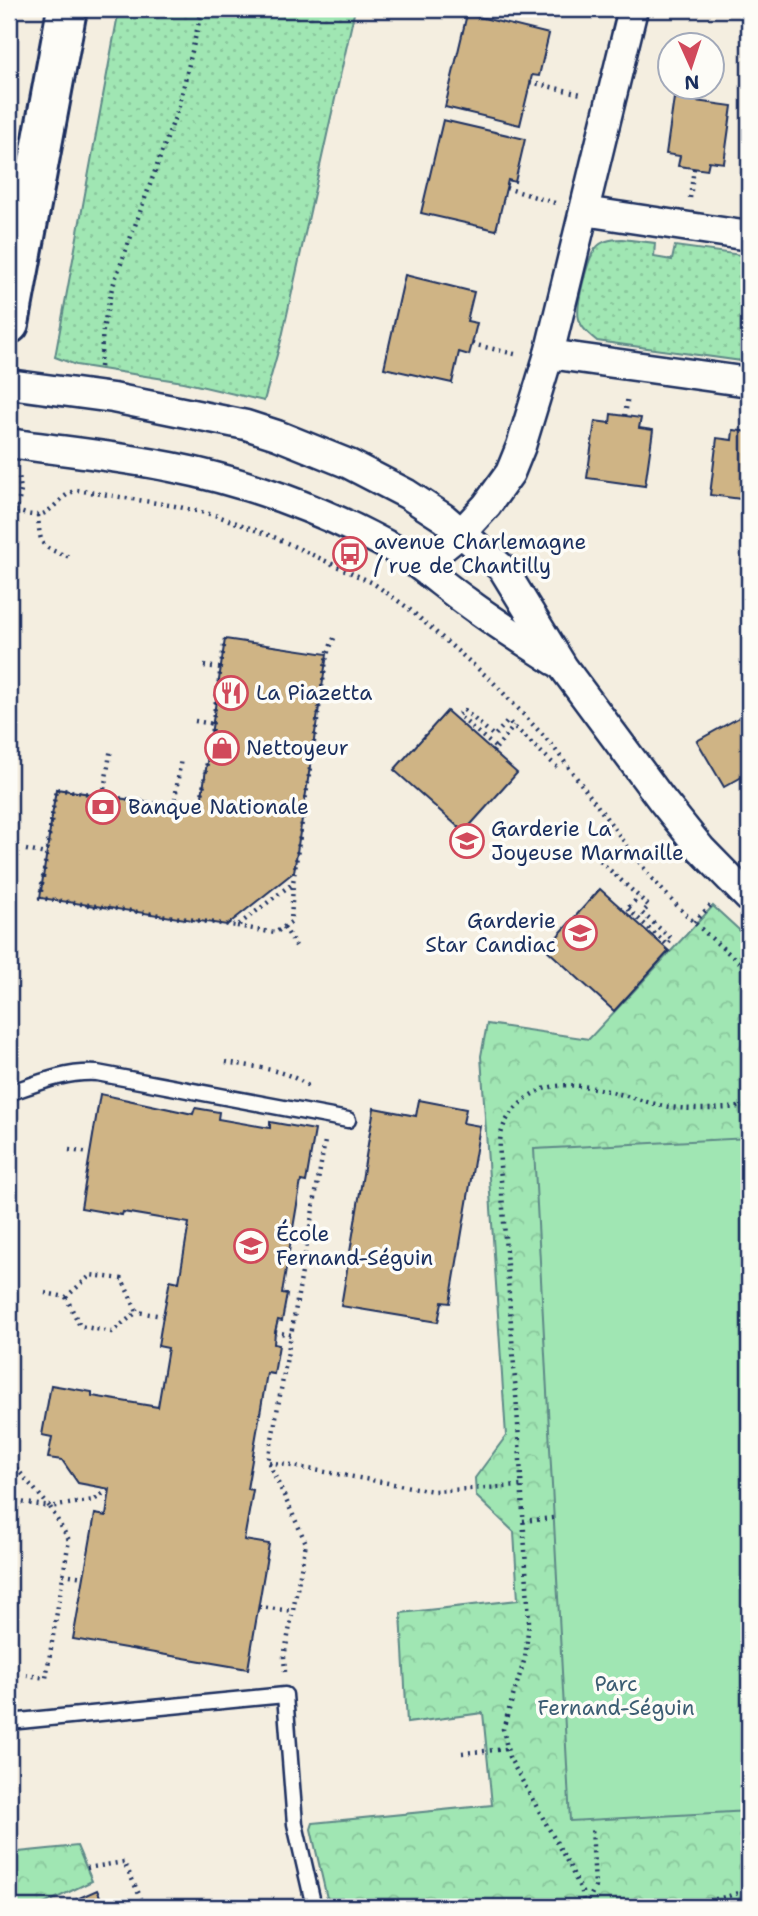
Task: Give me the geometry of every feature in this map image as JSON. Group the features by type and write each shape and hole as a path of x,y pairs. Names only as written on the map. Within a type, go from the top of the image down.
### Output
{"street":[{"path":"9,324 66,9"},
{"path":"421,565 462,532 487,505 510,473 521,446 535,355 584,211 633,9"},
{"path":"584,211 749,236"},
{"path":"535,355 749,382"},
{"path":"9,384 59,389 234,422 277,435 349,464 407,494 462,532 503,569 563,667 681,824 743,882"},
{"path":"9,443 147,462 214,476 268,493 385,543 421,565 466,601 563,667"}],"lane":[{"path":"9,1093 65,1074 88,1072 348,1120"},
{"path":"9,1722 285,1695 295,1825 314,1907"}],"path":[{"path":"99,372 103,329 112,288 179,106 202,9"},
{"path":"530,82 611,101"},
{"path":"506,188 584,211"},
{"path":"472,344 535,355"},
{"path":"747,432 749,417"},
{"path":"9,548 21,491 19,478"},
{"path":"9,509 38,515 51,509 68,492 78,490 175,506 242,524 344,567 373,583 408,608 492,681 552,746 649,875 694,922 749,970"},
{"path":"38,515 40,542 45,547 72,558"},
{"path":"226,639 201,810 56,789 40,898 275,933 291,922 293,883 327,654 335,636"},
{"path":"204,666 221,668"},
{"path":"514,726 495,750 458,715 464,710 494,736 508,720 556,767"},
{"path":"195,721 213,724"},
{"path":"103,796 111,748"},
{"path":"174,806 181,758"},
{"path":"26,850 46,854"},
{"path":"600,861 649,906 642,913 672,939 667,945 626,910 639,897"},
{"path":"237,926 293,883"},
{"path":"694,922 713,903"},
{"path":"284,927 296,946"},
{"path":"226,1062 296,1078 320,1098 326,1116 326,1137 268,1461 306,1543 284,1657 285,1695"},
{"path":"585,1907 582,1892 568,1863 507,1749 503,1728 525,1658 529,1622 500,1130 505,1120 526,1097 538,1090 565,1085 666,1106 715,1110 749,1106"},
{"path":"69,1150 90,1153"},
{"path":"66,1297 91,1275 122,1279 137,1312"},
{"path":"45,1293 66,1297"},
{"path":"66,1297 80,1326 112,1332 137,1312 163,1316"},
{"path":"275,1332 291,1335"},
{"path":"268,1461 433,1491 521,1486"},
{"path":"27,1675 46,1678 69,1541 50,1507 16,1468 10,1500 50,1507 94,1500 110,1489"},
{"path":"523,1521 554,1518"},
{"path":"63,1574 84,1577"},
{"path":"259,1607 293,1611"},
{"path":"462,1753 507,1749"},
{"path":"585,1907 595,1887 592,1826"},
{"path":"87,1868 124,1862 145,1907"},
{"path":"681,1907 749,1889"}],"green space":[{"path":"119,9 355,9 282,337 264,401 183,382 76,365 55,357"},
{"path":"622,239 655,243 654,257 672,260 675,246 749,256 749,362 597,341 589,334 580,322 578,313 589,261 601,243"},
{"name":"Parc Fernand-Séguin","path":"713,906 749,939 749,1907 329,1907 311,1829 313,1823 492,1805 483,1713 407,1723 401,1613 518,1600 514,1532 476,1496 475,1478 506,1436 481,1056 487,1024 589,1039"},
{"path":"749,1138 749,1811 570,1821 534,1149"},
{"path":"77,1846 92,1881 38,1907 17,1907 9,1891 9,1853"}],"building":[{"path":"467,14 549,34 539,76 532,75 520,125 445,107"},
{"path":"673,102 732,106 724,163 709,161 707,170 678,166 680,156 666,154"},
{"path":"443,120 525,139 515,182 508,180 496,230 421,213"},
{"path":"405,275 474,292 467,321 477,323 472,344 469,355 459,352 452,383 384,368"},
{"path":"611,414 641,418 639,428 653,430 645,486 587,478 595,421 610,423"},
{"path":"733,430 749,432 749,500 710,495 717,438 732,440"},
{"path":"225,639 327,654 294,872 227,925 40,898 56,789 200,810"},
{"path":"447,711 517,773 464,832 394,770"},
{"path":"740,717 749,733 749,773 724,787 697,741"},
{"path":"600,889 669,951 614,1011 546,949"},
{"path":"100,1094 193,1114 195,1108 219,1112 218,1119 270,1128 270,1122 315,1130 306,1182 301,1181 282,1293 287,1294 282,1321 278,1320 275,1332 274,1344 279,1345 274,1374 267,1373 247,1489 253,1490 244,1540 269,1544 248,1669 73,1639 95,1514 106,1516 110,1489 78,1483 62,1460 48,1458 52,1437 42,1435 51,1385 92,1392 92,1396 158,1407 168,1348 158,1346 163,1316 170,1280 179,1282 189,1223 81,1208"},
{"path":"419,1100 466,1109 463,1123 480,1126 450,1303 442,1302 438,1322 341,1306 374,1108 416,1116"},
{"path":"97,1890 105,1907 59,1907"}],"place":[{"name":"avenue Charlemagne / rue de Chantilly","path":"350,554"},
{"name":"La Piazetta","path":"231,693"},
{"name":"Nettoyeur","path":"222,748"},
{"name":"Banque Nationale","path":"103,807"},
{"name":"Garderie La Joyeuse Marmaille","path":"467,841"},
{"name":"Garderie Star Candiac","path":"580,933"},
{"name":"École Fernand-Séguin","path":"251,1246"}]}
